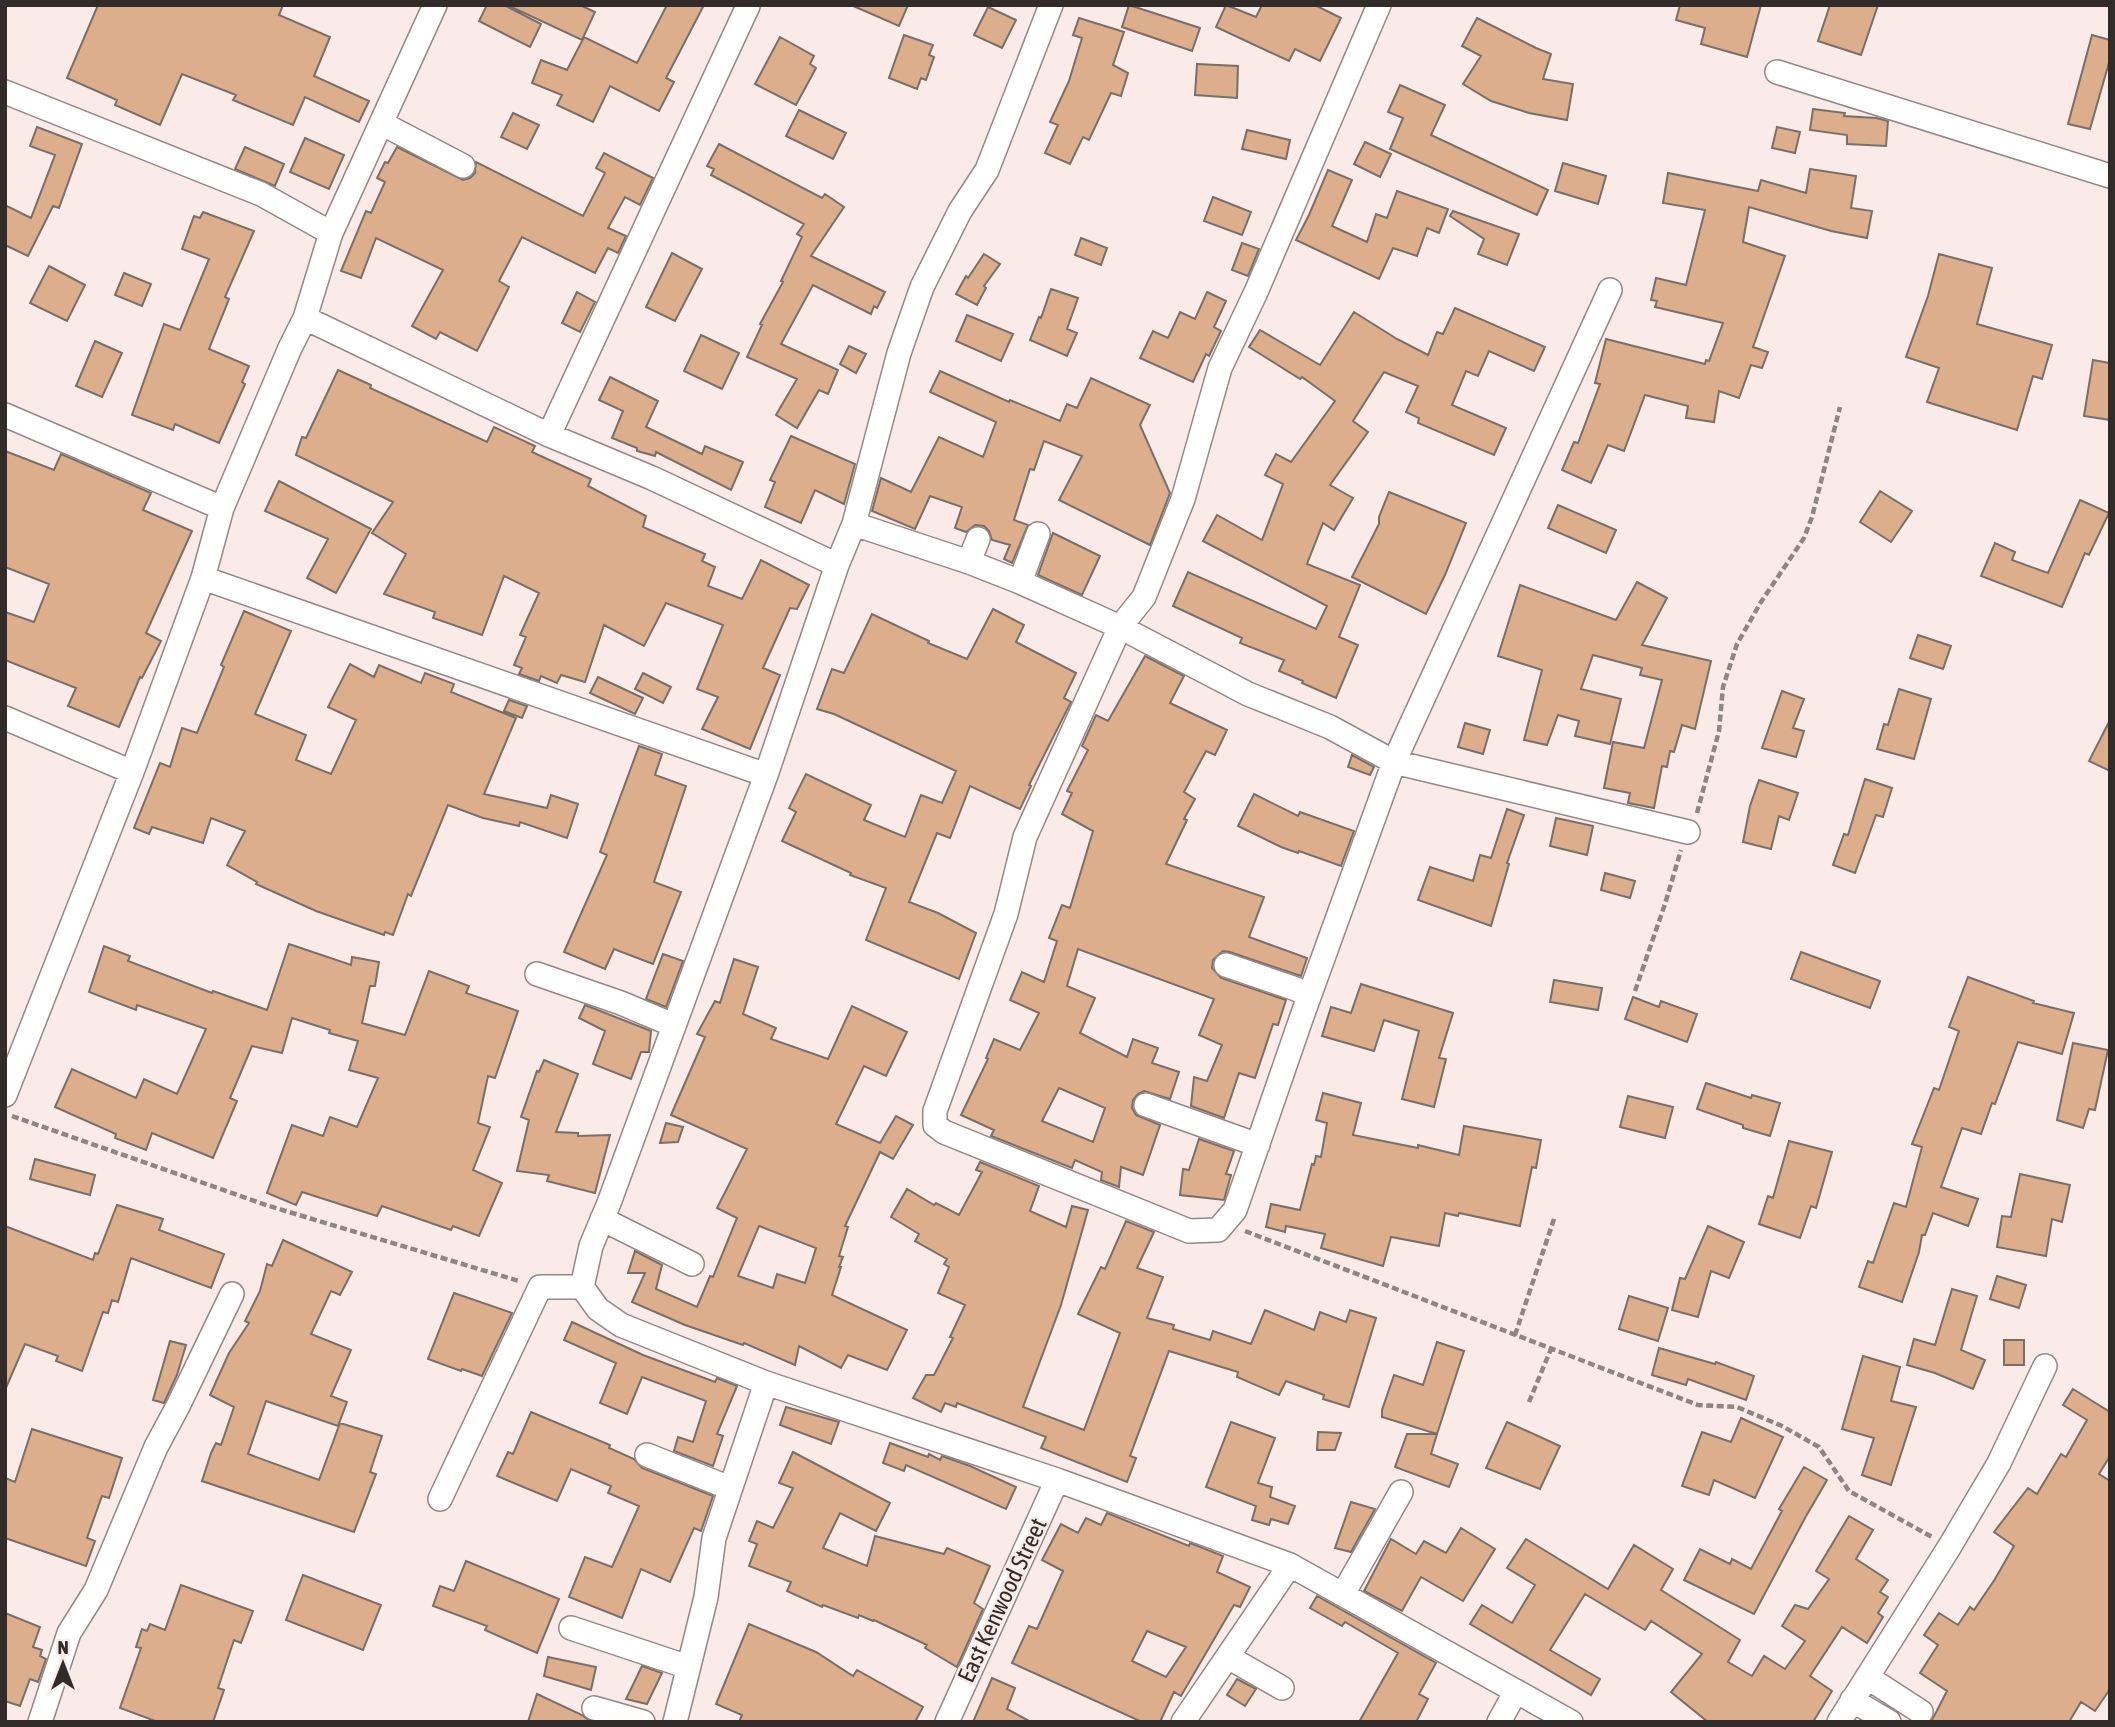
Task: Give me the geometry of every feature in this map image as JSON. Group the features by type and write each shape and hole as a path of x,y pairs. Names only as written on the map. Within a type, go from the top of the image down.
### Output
{"street":[{"path":"5,1095 132,772 202,578 222,508 305,318 331,233 435,5"},
{"path":"549,435 748,5"},
{"path":"1379,5 1256,292 1220,368 1183,499 1144,597 1120,627 1026,837 1006,914 935,1111 935,1125 944,1132 1189,1231 1218,1230 1235,1210 1394,762 1609,290"},
{"path":"1046,7 987,170 960,211 922,287 899,353 853,524 766,775 591,1246 582,1287 598,1309 621,1325 766,1383 1057,1480 1290,1564 1571,1722"},
{"path":"1777,72 2110,176"},
{"path":"5,92 261,194 331,233"},
{"path":"381,123 463,166"},
{"path":"305,318 549,435 652,478 837,565"},
{"path":"5,415 222,508"},
{"path":"853,524 969,562 1020,582 1120,627 1248,694 1330,727 1394,762 1688,832"},
{"path":"1020,582 1038,534"},
{"path":"969,562 978,539"},
{"path":"202,578 766,775"},
{"path":"5,718 132,772"},
{"path":"1226,965 1309,996"},
{"path":"537,974 621,1003 673,1025"},
{"path":"1146,1105 1258,1145"},
{"path":"602,1219 692,1264"},
{"path":"440,1499 540,1287 582,1287"},
{"path":"40,1722 69,1633 96,1590 156,1447 232,1294"},
{"path":"1839,1722 1999,1463 2045,1366"},
{"path":"674,1722 706,1597 714,1538 766,1383"},
{"path":"646,1455 730,1488"},
{"name":"East Kenwood Street","path":"947,1722 1057,1480"},
{"path":"1343,1594 1401,1492"},
{"path":"1183,1722 1290,1564"},
{"path":"571,1628 688,1667"},
{"path":"1228,1657 1282,1688"},
{"path":"1867,1677 1921,1712"},
{"path":"1499,1722 1516,1691"},
{"path":"1852,1700 1889,1722"},
{"path":"594,1708 643,1722"}],"path":[{"path":"1635,991 1688,832 1699,810 1718,732 1723,687 1737,644 1804,538 1812,517 1840,407"},
{"path":"5,1114 270,1206 540,1287"},
{"path":"1515,1335 1555,1216"},
{"path":"1224,1223 1698,1405 1737,1407 1782,1426 1819,1447 1849,1491 1950,1546"},
{"path":"1529,1402 1551,1349"}],"building":[{"path":"98,5 283,5 279,15 330,37 314,76 369,101 359,122 305,97 293,125 233,100 236,95 182,74 160,125 115,105 117,100 67,78"},
{"path":"487,5 504,5 541,24 530,47 479,21"},
{"path":"507,5 580,5 595,12 582,40"},
{"path":"667,5 704,5 666,78 674,82 659,111 610,86 593,122 557,105 562,95 532,83 541,60 567,70 584,37 637,63"},
{"path":"851,5 908,5 899,26"},
{"path":"1129,5 1200,28 1192,51 1122,27"},
{"path":"1226,5 1256,17 1262,5 1315,5 1341,18 1320,61 1295,49 1289,61 1216,27"},
{"path":"1680,5 1761,5 1747,57 1701,44 1705,28 1676,20"},
{"path":"1830,5 1878,5 1861,55 1818,41"},
{"path":"988,7 1016,20 1002,48 974,35"},
{"path":"1079,18 1124,32 1113,65 1128,73 1121,96 1111,93 1089,140 1083,137 1070,164 1045,153 1058,125 1050,122 1069,81 1082,38 1073,35"},
{"path":"1477,18 1551,54 1543,79 1573,84 1567,120 1529,113 1491,101 1463,84 1481,56 1462,46"},
{"path":"904,35 933,45 929,55 934,57 926,80 921,78 917,89 889,78"},
{"path":"2092,35 2110,40 2110,59 2090,129 2068,124"},
{"path":"780,37 814,56 810,64 816,68 796,105 755,84"},
{"path":"1197,64 1238,66 1237,98 1195,95"},
{"path":"1400,85 1445,105 1431,135 1548,190 1537,215 1390,149 1403,118 1388,112"},
{"path":"1813,109 1888,121 1886,146 1847,144 1847,135 1810,130"},
{"path":"799,110 846,133 833,159 786,136"},
{"path":"513,113 539,125 527,149 501,137"},
{"path":"37,127 82,144 59,208 53,206 28,256 5,245 5,205 31,218 55,155 30,146"},
{"path":"1777,127 1800,132 1795,153 1772,148"},
{"path":"1247,130 1290,140 1286,159 1242,149"},
{"path":"305,138 344,155 329,189 290,172"},
{"path":"1365,142 1391,154 1380,177 1354,164"},
{"path":"719,144 822,198 825,194 844,207 811,256 885,292 871,314 813,285 781,344 838,370 828,394 819,390 797,428 776,415 797,379 747,357 762,325 760,324 783,282 781,281 802,237 797,234 804,224 711,175 714,169 707,166"},
{"path":"245,147 284,164 275,186 235,169"},
{"path":"397,147 463,180 475,173 476,162 583,216 605,173 596,168 604,153 653,178 640,205 625,197 608,228 626,236 618,253 608,248 595,273 522,237 499,281 509,287 477,351 440,332 436,339 412,326 443,270 376,238 361,278 341,271 366,211 371,213 385,182 377,178"},
{"path":"1563,163 1606,176 1598,204 1555,191"},
{"path":"1810,169 1856,176 1851,208 1872,211 1867,238 1831,231 1749,207 1743,242 1785,256 1753,347 1768,352 1762,368 1751,365 1739,398 1719,391 1714,422 1686,418 1688,406 1645,395 1624,451 1608,445 1591,483 1562,470 1574,442 1578,443 1600,384 1595,383 1606,339 1705,364 1706,360 1709,361 1723,323 1655,307 1657,301 1651,300 1656,278 1686,285 1705,210 1663,203 1668,173 1758,191 1761,180 1806,193"},
{"path":"1328,170 1352,180 1332,226 1367,242 1376,214 1387,218 1397,191 1448,209 1439,233 1427,228 1417,256 1393,248 1379,279 1296,240"},
{"path":"1213,197 1251,212 1242,235 1204,221"},
{"path":"1453,211 1519,234 1507,265 1478,254 1484,239 1450,216"},
{"path":"203,212 254,231 225,297 229,299 209,349 249,366 242,382 245,384 219,443 175,424 173,430 132,415 164,324 180,330 209,259 182,249 194,216 200,218"},
{"path":"1081,238 1107,248 1101,265 1075,255"},
{"path":"1242,243 1259,249 1248,276 1232,270"},
{"path":"672,253 702,269 675,321 646,307"},
{"path":"984,254 1000,264 984,286 986,288 977,305 956,294 966,276 968,278"},
{"path":"1939,254 1992,268 1977,324 2052,345 2042,379 2033,376 2017,430 1927,402 1939,368 1906,357 1928,296"},
{"path":"49,266 85,285 67,321 30,303"},
{"path":"124,273 151,284 142,306 115,295"},
{"path":"1051,289 1078,298 1067,329 1077,333 1067,356 1030,340"},
{"path":"577,292 595,302 580,332 562,323"},
{"path":"1207,292 1226,301 1214,327 1221,331 1193,382 1140,358 1153,331 1168,338 1180,312 1195,319"},
{"path":"1455,308 1545,347 1534,371 1489,351 1478,376 1466,371 1452,405 1506,428 1494,455 1418,423 1419,418 1406,412 1418,386 1384,372 1353,421 1368,432 1330,485 1353,498 1334,530 1323,523 1307,564 1360,585 1339,637 1358,645 1336,698 1279,671 1284,660 1240,643 1242,638 1173,606 1188,572 1316,629 1327,606 1203,541 1217,515 1262,540 1283,484 1265,475 1276,454 1291,462 1335,401 1302,377 1300,379 1249,347 1260,330 1320,365 1354,312 1428,355 1437,332 1443,334"},
{"path":"967,315 1013,334 1001,361 956,341"},
{"path":"701,335 739,353 722,389 684,371"},
{"path":"95,341 122,353 102,397 76,386"},
{"path":"849,346 866,354 856,373 840,364"},
{"path":"2093,360 2110,363 2110,420 2084,416"},
{"path":"338,370 371,385 370,388 487,442 494,427 535,446 532,452 591,479 588,486 646,516 643,527 705,554 702,561 715,567 708,586 742,599 761,560 809,585 797,609 790,608 763,668 780,675 750,749 702,729 718,697 697,689 723,625 666,603 644,646 604,625 585,682 561,675 557,683 541,676 539,681 519,674 522,668 514,665 526,637 520,635 539,593 504,576 482,635 433,618 435,612 384,594 406,554 372,533 393,502 296,455 302,437 306,438"},
{"path":"940,371 1060,421 1067,404 1077,408 1091,378 1150,405 1140,425 1170,493 1150,545 1059,500 1082,456 1044,441 1034,470 1030,469 1014,520 1028,525 1012,563 1004,559 1010,545 992,540 984,526 975,525 966,532 955,528 962,507 930,496 915,529 872,511 881,478 911,492 939,437 983,457 996,422 930,392"},
{"path":"610,377 658,401 646,427 702,454 705,446 743,462 731,490 656,452 655,456 637,451 637,448 612,438 623,411 599,400"},
{"path":"791,436 855,464 844,504 815,490 801,523 765,507 775,482 770,480"},
{"path":"5,451 54,470 61,454 151,493 143,510 192,531 146,633 161,641 142,678 140,677 119,727 68,706 76,688 5,660 5,612 34,622 49,584 5,567"},
{"path":"279,481 371,529 336,593 307,578 328,539 265,511"},
{"path":"1880,491 1912,511 1891,542 1860,522"},
{"path":"1389,492 1466,523 1426,614 1352,577 1379,524"},
{"path":"2080,500 2109,513 2089,555 2085,553 2062,607 1981,576 1995,543 2015,552 2012,560 2048,573"},
{"path":"1558,505 1616,530 1606,553 1548,528"},
{"path":"1053,533 1100,556 1082,595 1038,575"},
{"path":"1637,582 1667,598 1642,645 1711,661 1695,729 1682,725 1674,752 1670,751 1667,767 1662,766 1654,808 1628,803 1630,793 1604,788 1613,742 1644,748 1662,680 1640,675 1642,668 1593,655 1581,689 1621,699 1610,744 1575,736 1579,721 1558,715 1547,745 1524,740 1542,670 1498,656 1520,585 1616,620"},
{"path":"993,609 1024,625 1016,642 1076,673 1064,698 1071,702 1029,785 1031,786 1020,809 970,786 950,838 937,833 909,902 938,913 976,933 959,979 866,940 886,888 850,875 851,873 782,841 796,812 789,808 806,774 871,805 864,820 905,837 921,795 942,803 956,771 834,714 817,709 832,669 844,673 872,614 929,641 928,643 967,659"},
{"path":"244,611 291,631 255,714 306,735 296,760 331,774 356,720 328,707 350,664 374,677 379,665 421,683 425,673 454,684 451,692 516,718 484,794 547,808 551,795 578,804 567,838 520,822 519,826 483,818 448,805 411,896 408,894 393,935 385,932 384,935 316,911 256,884 257,882 227,865 245,831 211,818 203,843 152,827 149,834 134,828 160,763 170,767 182,728 197,733"},
{"path":"1918,635 1951,646 1943,669 1910,658"},
{"path":"1145,656 1184,676 1170,703 1227,730 1215,755 1206,751 1184,792 1195,799 1166,864 1264,897 1249,937 1307,958 1301,976 1230,952 1223,951 1213,960 1212,968 1221,978 1286,1000 1278,1025 1273,1024 1255,1078 1239,1073 1224,1118 1191,1106 1194,1077 1207,1081 1222,1045 1199,1035 1214,999 1078,949 1067,986 1095,998 1080,1033 1127,1057 1133,1039 1158,1048 1152,1063 1179,1072 1170,1099 1144,1091 1133,1100 1132,1108 1136,1115 1160,1125 1143,1175 1121,1167 1119,1187 1101,1180 1102,1172 1075,1160 1072,1168 991,1136 994,1130 961,1115 988,1059 986,1058 994,1039 1020,1050 1039,1013 1010,1000 1022,972 1044,982 1057,941 1049,938 1062,905 1070,908 1093,831 1062,814 1072,793 1067,791 1088,750 1082,746 1096,715 1108,721","holes":["1059,1088 1105,1108 1093,1142 1042,1121"]},
{"path":"643,673 671,687 663,703 635,689"},
{"path":"598,677 643,698 635,714 590,693"},
{"path":"1899,689 1931,699 1914,759 1877,749"},
{"path":"1782,691 1804,699 1793,728 1804,731 1796,757 1762,748"},
{"path":"509,700 527,706 522,718 504,711"},
{"path":"2110,720 2110,771 2089,761"},
{"path":"1465,723 1490,730 1483,754 1458,747"},
{"path":"639,746 662,754 655,775 686,786 654,882 681,892 653,964 614,949 605,969 564,952 607,855 600,852"},
{"path":"1352,755 1374,767 1370,775 1348,767"},
{"path":"1865,779 1892,788 1883,817 1876,815 1855,873 1833,865 1844,834 1848,835"},
{"path":"1759,780 1798,793 1789,820 1779,816 1771,849 1743,842 1750,806"},
{"path":"1254,794 1298,816 1300,812 1354,831 1341,866 1281,847 1238,826"},
{"path":"1507,809 1524,815 1507,863 1509,864 1491,926 1418,900 1430,867 1473,881 1480,855 1491,858"},
{"path":"1556,818 1593,826 1587,855 1550,846"},
{"path":"1605,873 1635,881 1630,898 1601,890"},
{"path":"289,944 351,965 352,957 379,962 375,986 370,986 362,1023 405,1035 429,971 469,986 466,993 518,1011 495,1078 488,1076 478,1123 490,1127 473,1170 502,1183 479,1236 453,1226 451,1230 382,1206 377,1216 302,1192 296,1205 267,1193 292,1125 323,1136 330,1117 357,1127 378,1078 349,1070 358,1041 292,1018 282,1053 252,1046 230,1098 237,1101 213,1158 152,1133 146,1150 115,1138 116,1134 55,1107 72,1069 136,1098 144,1079 177,1094 206,1029 137,1005 136,1010 89,992 104,946 130,956 128,961 212,993 213,991 267,1010"},
{"path":"1801,952 1880,981 1870,1008 1791,979"},
{"path":"663,954 683,961 666,1007 646,999"},
{"path":"734,959 758,967 743,1014 776,1028 771,1039 828,1059 852,1006 907,1032 886,1076 864,1066 836,1124 880,1143 896,1116 913,1125 893,1159 880,1152 845,1226 848,1227 839,1256 843,1257 832,1295 907,1330 887,1370 848,1355 841,1368 799,1346 795,1365 744,1343 743,1345 685,1325 632,1302 645,1273 628,1273 635,1251 662,1265 656,1289 697,1307 710,1276 713,1277 737,1218 717,1208 747,1149 671,1115 705,1037 697,1034 715,1001 720,1003","holes":["759,1226 816,1248 805,1283 777,1274 773,1288 738,1276"]},
{"path":"1968,977 2034,1001 2033,1003 2074,1013 2062,1054 2018,1042 1981,1134 1962,1128 1941,1187 1978,1199 1968,1226 1933,1213 1925,1235 1922,1235 1902,1302 1859,1287 1868,1261 1873,1263 1894,1203 1906,1207 1922,1147 1912,1144 1934,1088 1939,1090 1959,1031 1949,1027"},
{"path":"1554,980 1602,988 1598,1010 1550,1002"},
{"path":"1361,984 1453,1013 1439,1058 1446,1059 1434,1107 1402,1099 1419,1031 1384,1020 1374,1051 1322,1036 1331,1007 1351,1013"},
{"path":"1633,997 1659,1007 1661,1001 1697,1014 1687,1042 1625,1019"},
{"path":"585,1005 651,1031 649,1052 641,1052 631,1079 593,1064 605,1031 579,1018"},
{"path":"2073,1043 2108,1050 2095,1110 2089,1109 2083,1128 2057,1120"},
{"path":"544,1060 578,1074 556,1132 578,1133 578,1136 610,1135 595,1193 547,1181 549,1175 517,1171 529,1120 521,1117 537,1071 539,1072"},
{"path":"1706,1083 1751,1098 1752,1095 1780,1103 1770,1136 1697,1109"},
{"path":"1323,1093 1361,1103 1353,1135 1418,1148 1418,1145 1459,1155 1464,1126 1541,1140 1536,1168 1532,1167 1520,1226 1459,1213 1458,1216 1445,1213 1439,1246 1391,1237 1383,1266 1321,1248 1325,1234 1286,1226 1285,1232 1266,1227 1271,1204 1300,1210 1312,1164 1314,1165 1316,1156 1321,1157 1327,1123 1316,1120"},
{"path":"1628,1096 1673,1107 1665,1138 1620,1127"},
{"path":"666,1123 683,1127 678,1142 660,1143"},
{"path":"1199,1139 1234,1151 1226,1174 1231,1175 1224,1200 1180,1195 1183,1169 1189,1170"},
{"path":"1789,1141 1832,1152 1816,1208 1811,1206 1800,1238 1759,1224 1768,1196 1773,1198"},
{"path":"35,1159 95,1175 90,1195 30,1179"},
{"path":"980,1162 1039,1186 1030,1211 1066,1227 1072,1206 1088,1210 1061,1305 1023,1407 1084,1430 1120,1333 1078,1314 1101,1267 1105,1269 1126,1221 1154,1232 1137,1268 1163,1277 1147,1318 1174,1325 1173,1329 1210,1340 1213,1331 1251,1344 1265,1310 1314,1330 1320,1312 1346,1322 1350,1310 1376,1318 1349,1407 1323,1399 1324,1395 1286,1381 1279,1395 1237,1377 1238,1372 1169,1351 1130,1456 1136,1458 1127,1482 1041,1448 1046,1437 957,1403 956,1407 945,1403 941,1412 913,1398 926,1375 934,1375 953,1338 950,1337 965,1305 938,1293 949,1267 944,1264 947,1259 915,1241 919,1234 891,1217 907,1189 934,1205 936,1203 959,1215 982,1172 976,1170"},
{"path":"2020,1174 2070,1185 2062,1222 2052,1219 2046,1256 1997,1247 2002,1216 2011,1217"},
{"path":"117,1205 163,1219 159,1230 224,1254 211,1288 131,1258 118,1302 112,1300 108,1313 103,1312 82,1371 56,1361 58,1356 25,1344 5,1390 5,1226 93,1260 95,1253 98,1254"},
{"path":"1708,1226 1744,1242 1729,1278 1711,1271 1698,1317 1672,1310 1680,1278 1685,1279"},
{"path":"283,1240 352,1272 340,1295 331,1291 311,1334 351,1350 331,1396 347,1402 338,1426 266,1401 248,1454 319,1480 340,1423 382,1436 370,1472 376,1474 354,1532 202,1481 216,1443 221,1445 234,1407 210,1395 229,1353 249,1323 245,1321 260,1291 267,1264 272,1266"},
{"path":"1997,1276 2026,1285 2019,1308 1990,1299"},
{"path":"1952,1289 1977,1296 1961,1350 1985,1360 1973,1389 1907,1365 1914,1339 1935,1345"},
{"path":"454,1293 512,1313 482,1376 428,1359"},
{"path":"1629,1296 1668,1308 1658,1341 1619,1329"},
{"path":"572,1322 643,1355 715,1382 717,1378 737,1386 717,1434 723,1436 713,1466 674,1451 678,1437 693,1442 706,1401 642,1377 627,1414 600,1403 616,1363 564,1340"},
{"path":"2004,1340 2024,1340 2024,1365 2004,1365"},
{"path":"170,1341 186,1345 177,1375 164,1403 153,1400"},
{"path":"1437,1342 1464,1351 1437,1434 1382,1417 1394,1375 1423,1385"},
{"path":"1659,1348 1715,1364 1716,1362 1754,1376 1746,1400 1688,1379 1686,1385 1652,1375"},
{"path":"1863,1356 1900,1367 1891,1401 1916,1407 1891,1485 1862,1475 1874,1438 1842,1429"},
{"path":"2073,1389 2110,1412 2110,1456 2099,1474 2110,1481 2110,1689 2095,1711 2081,1702 2069,1722 1931,1722 1947,1691 1920,1673 1938,1645 1924,1635 1939,1613 1958,1625 1970,1607 1974,1610 1995,1579 2014,1546 1994,1532 2028,1488 2037,1494 2061,1454 2066,1457 2087,1420 2063,1405"},
{"path":"786,1407 839,1422 831,1444 780,1425"},
{"path":"531,1412 610,1445 609,1448 634,1459 642,1468 713,1496 701,1531 694,1528 670,1582 641,1569 622,1618 569,1597 585,1557 612,1567 639,1506 608,1493 611,1486 571,1469 557,1501 497,1476 508,1452 513,1454"},
{"path":"1741,1418 1783,1437 1755,1498 1714,1480 1709,1495 1682,1486 1702,1432 1731,1442"},
{"path":"1231,1422 1275,1438 1258,1483 1272,1487 1270,1497 1295,1506 1288,1524 1271,1519 1269,1525 1252,1520 1256,1506 1206,1487"},
{"path":"1507,1422 1560,1446 1540,1489 1486,1468"},
{"path":"32,1429 122,1458 109,1498 102,1496 87,1538 95,1541 86,1566 5,1538 5,1478 15,1482"},
{"path":"1318,1432 1341,1433 1335,1450 1317,1450"},
{"path":"1407,1434 1437,1434 1431,1454 1458,1464 1449,1487 1395,1467"},
{"path":"890,1443 928,1457 929,1454 940,1460 942,1456 1016,1487 1006,1509 906,1465 904,1471 883,1463"},
{"path":"793,1452 890,1503 876,1531 840,1513 823,1548 867,1566 875,1536 944,1554 947,1548 990,1566 974,1603 983,1609 957,1667 925,1648 927,1645 874,1620 859,1615 858,1618 823,1605 822,1607 787,1591 791,1582 749,1566 757,1544 749,1541 757,1521 773,1528 793,1488 779,1483"},
{"path":"1804,1467 1827,1480 1754,1614 1684,1580 1700,1549 1730,1564 1732,1559 1751,1569 1782,1511 1779,1509"},
{"path":"1351,1502 1375,1509 1351,1552 1335,1548"},
{"path":"1107,1513 1189,1546 1190,1543 1223,1556 1217,1572 1250,1587 1240,1607 1234,1605 1181,1696 1174,1692 1160,1722 1142,1722 1012,1663 1029,1626 1037,1629 1063,1571 1042,1560 1061,1524 1078,1533 1086,1518 1101,1525","holes":["1147,1631 1186,1647 1166,1677 1132,1661"]},
{"path":"1849,1516 1873,1530 1856,1559 1888,1580 1880,1592 1888,1597 1878,1613 1883,1617 1867,1643 1842,1627 1810,1676 1832,1691 1813,1722 1708,1722 1671,1692 1702,1654 1651,1621 1645,1630 1585,1594 1550,1650 1600,1679 1591,1695 1470,1624 1482,1605 1512,1623 1535,1585 1507,1568 1526,1539 1608,1589 1634,1545 1673,1569 1661,1590 1740,1640 1728,1662 1752,1676 1764,1656 1785,1669 1805,1641 1782,1626 1795,1605 1808,1609 1829,1579 1816,1571"},
{"path":"1461,1528 1495,1549 1463,1601 1421,1577 1402,1611 1364,1591 1391,1539 1416,1554 1424,1541 1446,1553"},
{"path":"466,1561 559,1599 537,1653 485,1630 487,1626 433,1606 440,1586 454,1591"},
{"path":"303,1575 381,1605 363,1650 286,1620"},
{"path":"181,1585 253,1611 241,1643 234,1640 218,1688 224,1690 213,1722 158,1722 120,1708 141,1648 136,1647 142,1629 147,1631 150,1624 165,1630"},
{"path":"1317,1596 1436,1663 1419,1694 1428,1699 1416,1722 1359,1722 1398,1653 1345,1622 1342,1626 1310,1608"},
{"path":"5,1613 40,1627 33,1647 42,1650 40,1656 46,1659 38,1682 30,1679 20,1706 5,1701"},
{"path":"749,1624 816,1652 853,1676 857,1670 923,1707 915,1722 739,1722 742,1715 716,1704"},
{"path":"548,1657 596,1667 591,1690 544,1676"},
{"path":"642,1666 662,1673 647,1704 626,1699"},
{"path":"992,1678 1015,1688 1007,1709 1031,1722 973,1722"},
{"path":"1237,1679 1256,1689 1245,1706 1227,1695"},
{"path":"537,1694 582,1715 591,1722 528,1722"}]}
